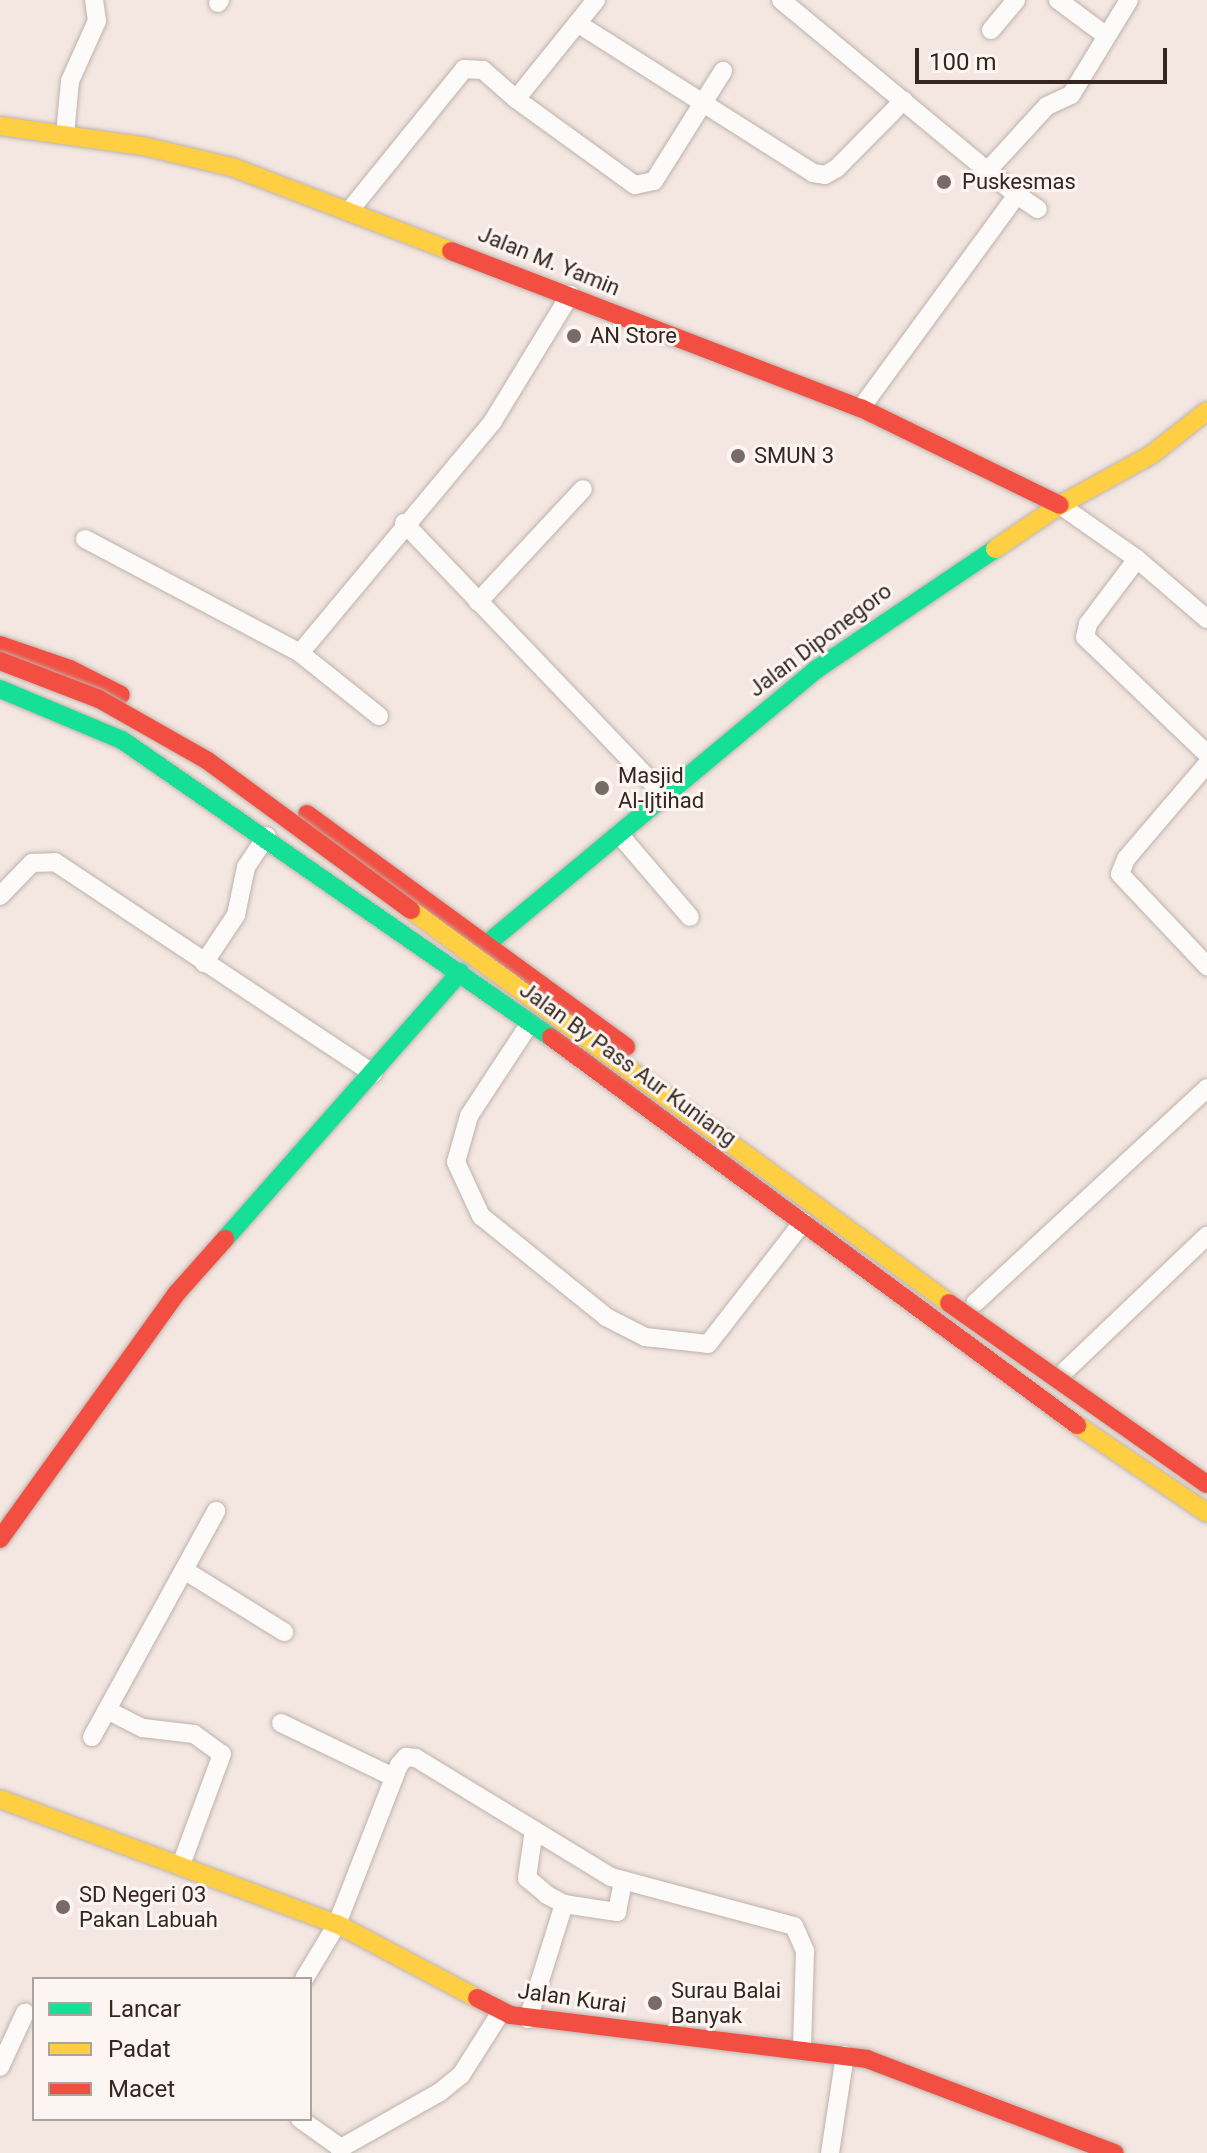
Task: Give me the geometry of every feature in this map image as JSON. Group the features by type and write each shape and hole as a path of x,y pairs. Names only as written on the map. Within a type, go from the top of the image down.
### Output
{"main road":[{"name":"Jalan M. Yamin","path":"0,126 189,154 350,210 861,408 1060,505"},
{"name":"Jalan Diponegoro","path":"488,943 817,669 1060,505 1151,455 1207,411"},
{"name":"Jalan By Pass Aur Kuniang","path":"0,645 70,669 156,714 234,763 488,943 1065,1371 1207,1467"},
{"name":"Jalan By Pass Aur Kuniang","path":"0,661 99,699 208,761 1076,1396 1207,1484"},
{"name":"Jalan By Pass Aur Kuniang","path":"0,674 96,710 201,773 592,1053 1091,1422 1207,1497"},
{"name":"Jalan By Pass Aur Kuniang","path":"0,689 100,729 267,836 460,972 803,1222 1013,1382 1207,1513"},
{"path":"0,1539 176,1294 460,972"},
{"path":"653,1113 675,1083"},
{"name":"Jalan Kurai","path":"0,1799 182,1862 337,1924 501,2012 528,2019 845,2055 891,2067 1115,2153"}],"street":[{"path":"65,135 70,81 97,21 94,0"},
{"path":"516,99 596,0"},
{"path":"781,0 1038,209"},
{"path":"991,30 1016,0"},
{"path":"1058,0 1104,34"},
{"path":"989,169 1047,106 1071,95 1104,34 1129,0"},
{"path":"577,23 701,107 813,173 825,175 904,100"},
{"path":"350,210 464,69 483,70 516,99 635,185 645,187 723,71"},
{"path":"861,408 1017,195"},
{"path":"300,653 404,523 493,421 570,295"},
{"path":"478,602 583,489"},
{"path":"1060,505 1137,559 1207,619"},
{"path":"404,523 664,795"},
{"path":"85,539 300,653 379,716"},
{"path":"1137,559 1088,624 1085,637 1207,754"},
{"path":"1207,764 1126,859 1120,874 1207,966"},
{"path":"619,834 690,917"},
{"path":"204,963 236,915 246,867 267,836"},
{"path":"0,896 32,863 55,862 373,1073"},
{"path":"530,1023 469,1116 456,1162 481,1216 606,1317 645,1337 708,1344 803,1222"},
{"path":"975,1303 1207,1088"},
{"path":"1065,1371 1207,1236"},
{"path":"92,1737 216,1511"},
{"path":"184,1570 284,1632"},
{"path":"109,1711 143,1728 194,1734 222,1754 182,1862"},
{"path":"281,1723 393,1777"},
{"path":"305,1977 337,1924 393,1777 406,1757 416,1758 623,1882 794,1926 805,1951 802,2049"},
{"path":"534,1830 527,1878 564,1904 617,1912 623,1882"},
{"path":"528,2019 564,1904"},
{"path":"303,2121 340,2150 440,2092 461,2075 501,2012"},
{"path":"0,2067 25,2013"},
{"path":"830,2153 845,2055"}],"traffic: fast":[{"path":"488,943 817,669 995,549"},
{"path":"0,689 122,740 551,1037"},
{"path":"225,1239 460,972"}],"traffic: slow":[{"path":"0,126 143,146 232,167 451,251"},
{"path":"995,549 1060,505 1151,455 1207,411"},
{"path":"411,910 949,1303"},
{"path":"1077,1425 1207,1513"},
{"path":"0,1799 337,1924 477,1998"}],"traffic: jam":[{"path":"451,251 861,408 1060,505"},
{"path":"0,645 70,669 121,695"},
{"path":"0,661 99,699 208,761 411,910"},
{"path":"307,814 626,1047"},
{"path":"551,1037 1077,1425"},
{"path":"0,1539 176,1294 225,1239"},
{"path":"949,1303 1207,1484"},
{"path":"477,1998 510,2015 867,2059 1115,2153"}],"place":[{"name":"Puskesmas","path":"944,182"},
{"name":"AN Store","path":"574,336"},
{"name":"SMUN 3","path":"738,456"},
{"name":"Masjid Al-Ijtihad","path":"602,788"},
{"name":"SD Negeri 03 Pakan Labuah","path":"63,1907"},
{"name":"Surau Balai Banyak","path":"655,2003"}]}
